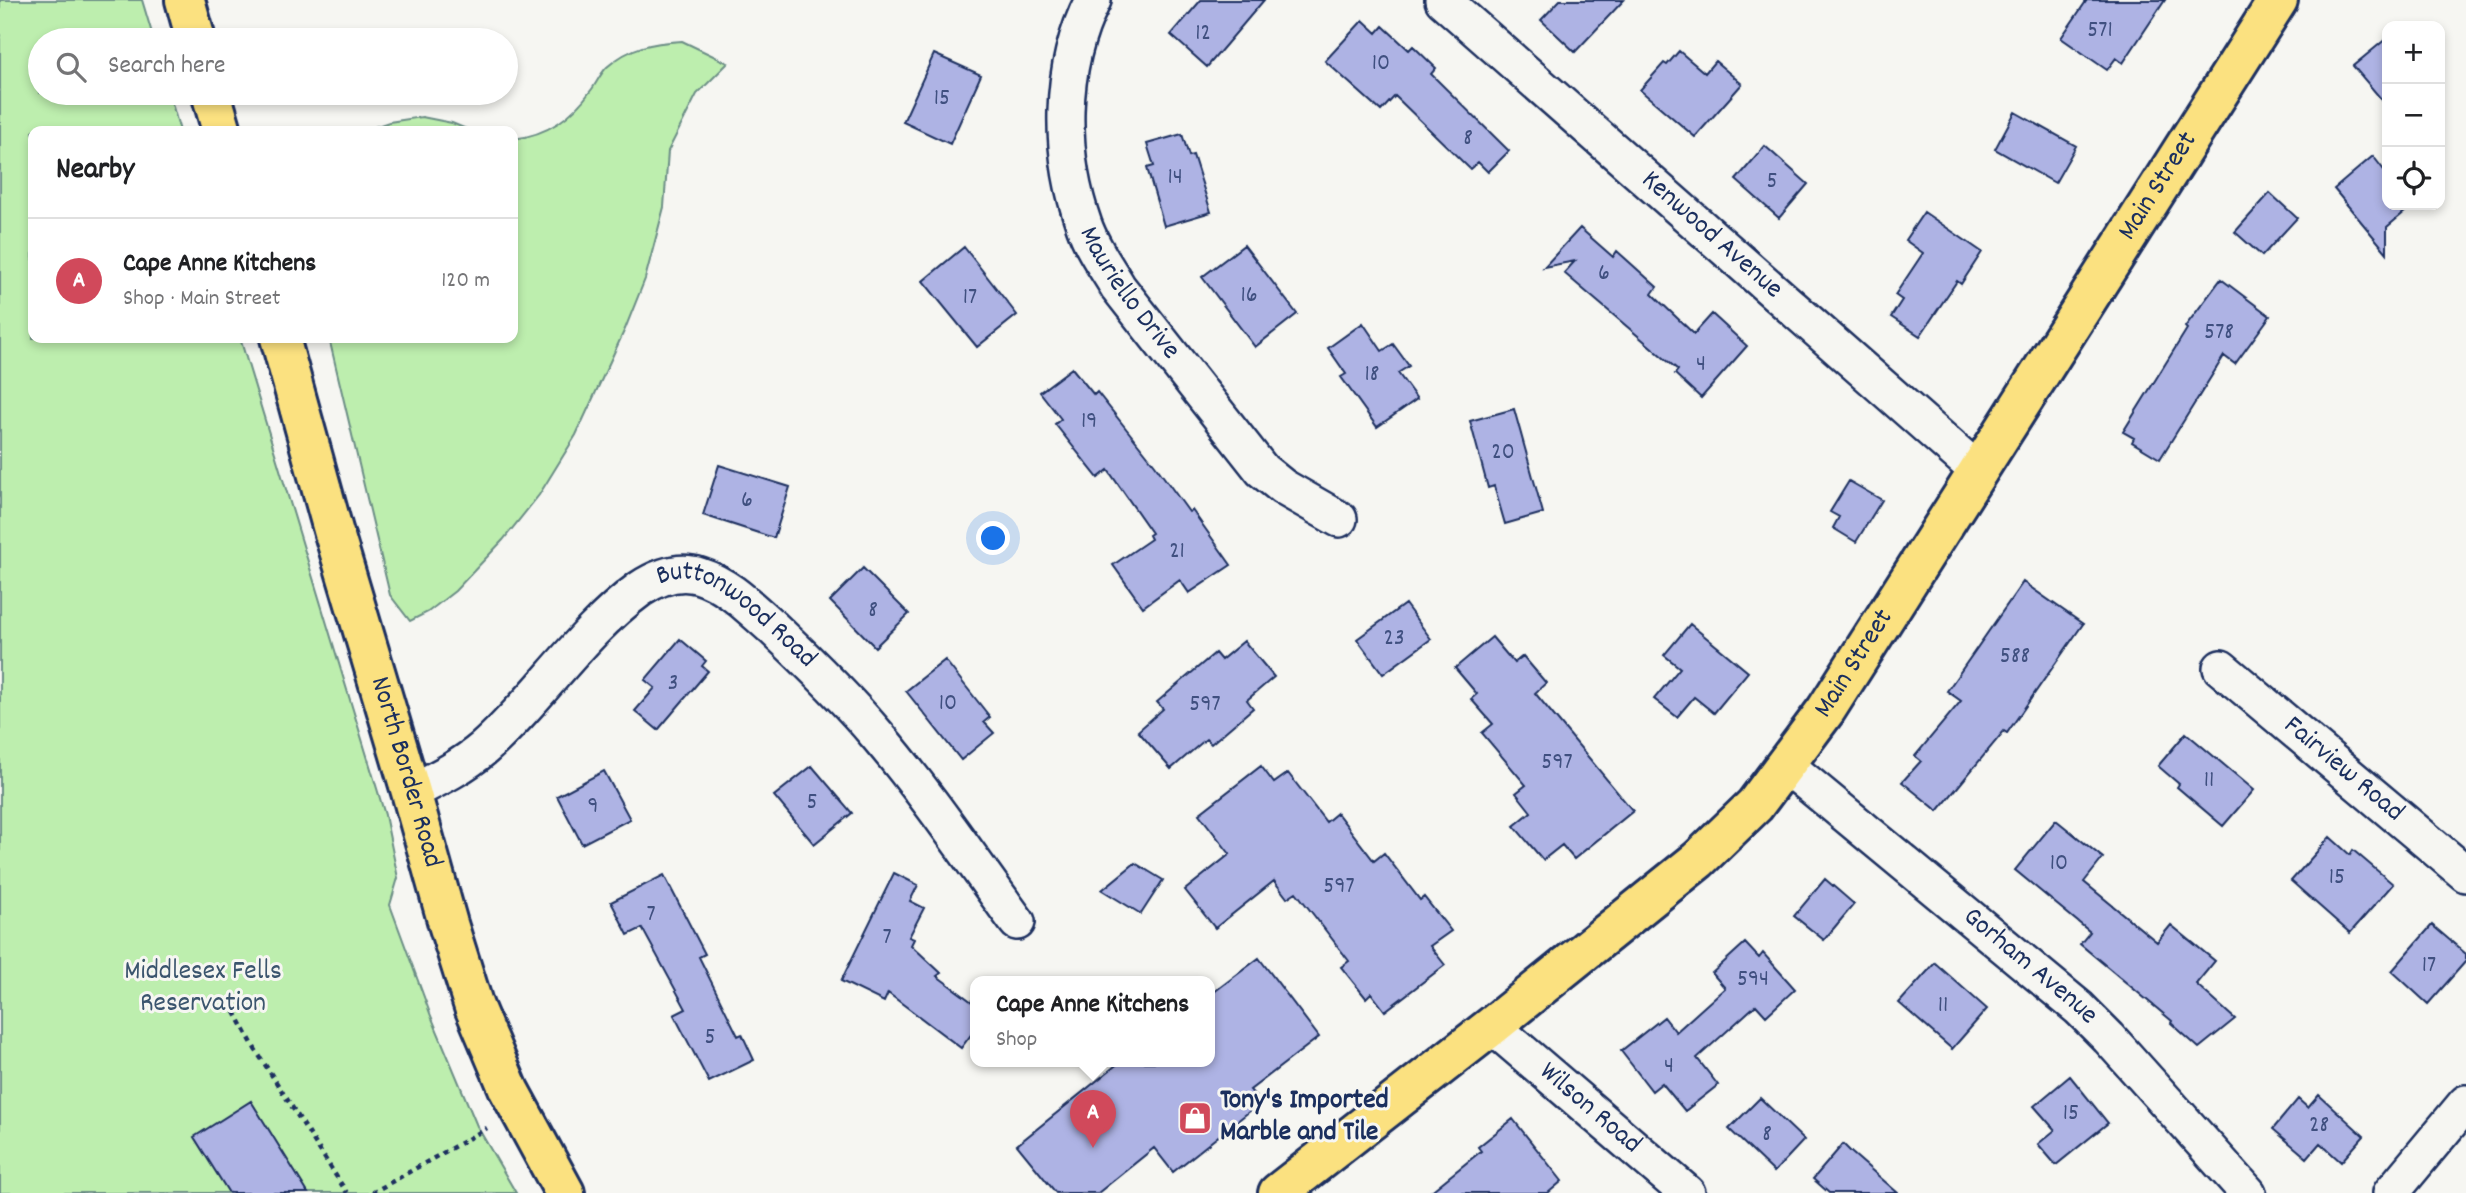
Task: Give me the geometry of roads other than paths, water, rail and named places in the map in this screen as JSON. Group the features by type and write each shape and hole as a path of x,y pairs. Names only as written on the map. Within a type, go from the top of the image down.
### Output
{"main road":[{"path":"185,0 193,28"},
{"name":"Main Street","path":"1278,1193 1699,860 1755,805 1787,766 1826,710 2278,0"},
{"path":"214,105 221,126"},
{"name":"North Border Road","path":"281,343 332,530 474,1006 509,1090 565,1193"}],"street":[{"name":"Mauriello Drive","path":"1093,0 1075,47 1067,102 1068,160 1085,228 1097,254 1118,287 1262,470 1283,487 1339,519"},
{"name":"Kenwood Avenue","path":"1443,0 1979,472"},
{"name":"Buttonwood Road","path":"411,792 456,770 484,747 570,655 642,588 668,575 696,575 718,583 734,594 813,666 849,704 903,769 1017,922"},
{"name":"Fairview Road","path":"2221,668 2466,874"},
{"name":"Gorham Avenue","path":"1787,766 2079,1008 2248,1193"},
{"name":"Wilson Road","path":"1492,1026 1687,1193"},
{"path":"2391,1193 2466,1103"}],"place":[{"name":"Tony's Imported Marble and Tile","path":"1195,1118"},
{"name":"Cape Anne Kitchens","path":"1093,1148"}],"park label":[{"name":"Middlesex Fells Reservation","path":"203,989"}]}
